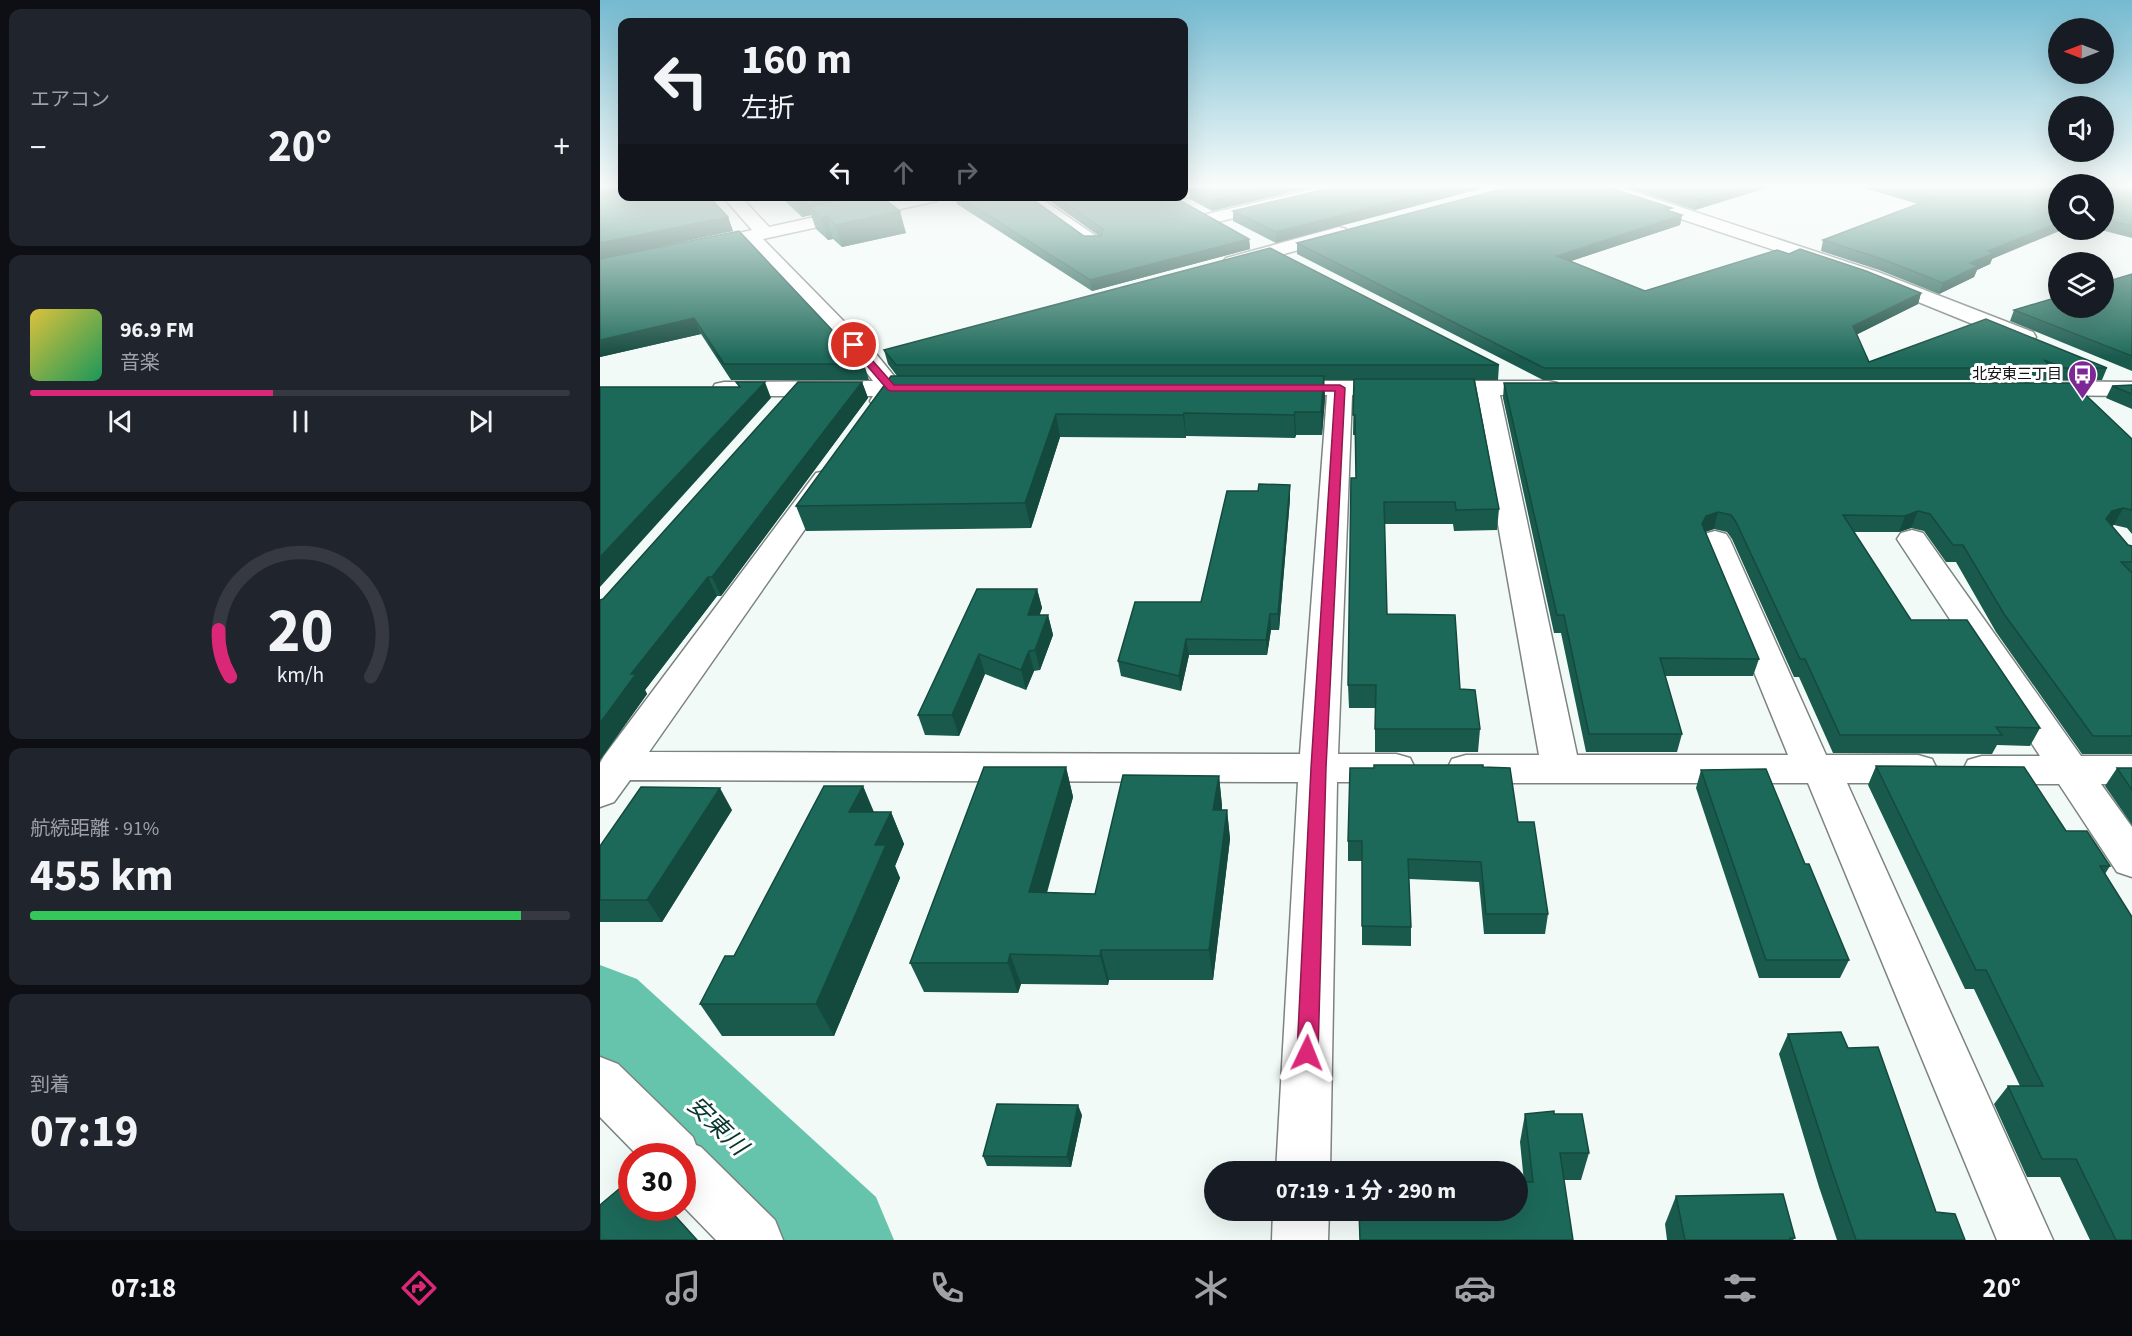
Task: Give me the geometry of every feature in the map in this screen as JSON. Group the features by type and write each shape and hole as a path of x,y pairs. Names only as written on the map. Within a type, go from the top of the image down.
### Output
{"street":[{"path":"765,243 880,357 891,388"},
{"path":"1253,243 1302,268"},
{"path":"1213,267 1304,243"},
{"path":"1771,243 1871,276 2048,346"},
{"path":"1985,320 2016,310"},
{"path":"2100,368 2132,381"},
{"path":"1492,378 1561,769"},
{"path":"1257,388 1340,388 1492,378 1539,388 1575,388"},
{"path":"704,388 950,388"},
{"path":"772,415 796,388"},
{"path":"863,427 891,388"},
{"path":"1303,1161 1318,768 1340,388"},
{"path":"2014,388 2132,388"},
{"path":"609,779 842,456"},
{"path":"1912,539 2132,860"},
{"path":"1715,540 2025,1240"},
{"path":"609,779 1318,768 2132,770"},
{"path":"600,1081 661,1143"},
{"path":"696,1180 755,1240"},
{"path":"1300,1240 1301,1221"}],"building":[{"path":"680,243 750,243 864,364 724,364 694,318 600,340 600,259"},
{"path":"1032,243 1234,243 1090,280"},
{"path":"1297,243 1597,243 1557,256 1645,291 1777,250 1789,254 1800,249 1866,271 1921,293 1853,326 1869,362 1986,319 2107,368 2065,368 2044,360 2053,368 1544,368"},
{"path":"1832,243 2008,243 1988,251 1994,253 1970,263 1978,266 1943,283 1882,259"},
{"path":"1270,248 1499,365 896,365 884,350"},
{"path":"2132,274 2132,356 2014,310 2048,300 2048,318 2114,318 2114,279"},
{"path":"891,376 1324,376 1321,412 1295,412 1294,415 1056,414 1025,503 796,506"},
{"path":"1354,379 1474,379 1499,509 1456,510 1455,502 1384,502 1387,614 1455,615 1460,689 1475,690 1480,729 1375,729 1376,685 1348,685 1351,478 1356,478"},
{"path":"736,382 765,382 600,557 600,387 740,387"},
{"path":"798,382 862,382 712,577 708,577 631,674 636,674 600,723 600,600"},
{"path":"1504,383 2073,383 2132,439 2132,510 2123,508 2112,511 2106,519 2128,545 2132,546 2132,562 2121,562 2132,573 2132,736 2093,736 2004,614 1963,545 1953,545 1930,514 1918,511 1905,516 1843,515 1911,620 1967,620 2040,728 1996,727 2002,735 1840,735 1805,659 1800,659 1736,522 1731,515 1718,512 1706,516 1702,524 1759,659 1660,658 1682,734 1589,734 1564,615 1557,615"},
{"path":"2132,385 2132,394 2112,386"},
{"path":"1259,484 1290,485 1278,614 1270,614 1266,640 1186,639 1179,676 1118,661 1135,602 1201,602 1227,491 1258,491"},
{"path":"977,589 1037,589 1028,615 1048,615 1035,650 1029,651 1021,670 979,654 952,715 918,715"},
{"path":"1374,765 1483,765 1483,767 1510,768 1518,822 1534,822 1548,914 1486,914 1481,862 1408,859 1411,927 1362,926 1362,841 1348,841 1350,768 1374,768"},
{"path":"1876,766 2024,767 2066,831 2087,831 2110,866 2100,866 2132,917 2132,1240 2116,1240 2076,1159 2042,1159 2008,1086 2043,1086 1986,970 1976,970"},
{"path":"984,767 1066,767 1029,892 1095,894 1123,775 1219,776 1213,810 1227,810 1209,950 1101,950 1100,956 1010,954 1008,963 910,963"},
{"path":"2117,768 2132,768 2132,790"},
{"path":"1766,769 1805,864 1809,864 1849,960 1766,960 1701,770"},
{"path":"824,786 863,786 849,812 891,812 875,845 886,845 816,1004 700,1004 725,956 734,956"},
{"path":"641,787 720,788 647,900 600,900 600,846"},
{"path":"1841,1032 1848,1048 1878,1047 1936,1212 1955,1214 1965,1240 1856,1240 1788,1034"},
{"path":"997,1104 1078,1105 1067,1157 983,1156"},
{"path":"1554,1111 1554,1114 1582,1114 1589,1153 1560,1153 1573,1240 1360,1240 1359,1221 1528,1221 1528,1182 1533,1182 1525,1114"},
{"path":"618,1190 618,1221 680,1221 697,1240 600,1240 600,1205"},
{"path":"1783,1194 1795,1238 1790,1238 1790,1240 1685,1240 1676,1196"}],"waterway":[{"name":"安東川","path":"600,1012 833,1240"}],"place":[{"name":"北安東三丁目","path":"2083,400"}],"route":[{"path":"854,345 891,388 1340,388 1318,768 1307,1053"}]}
